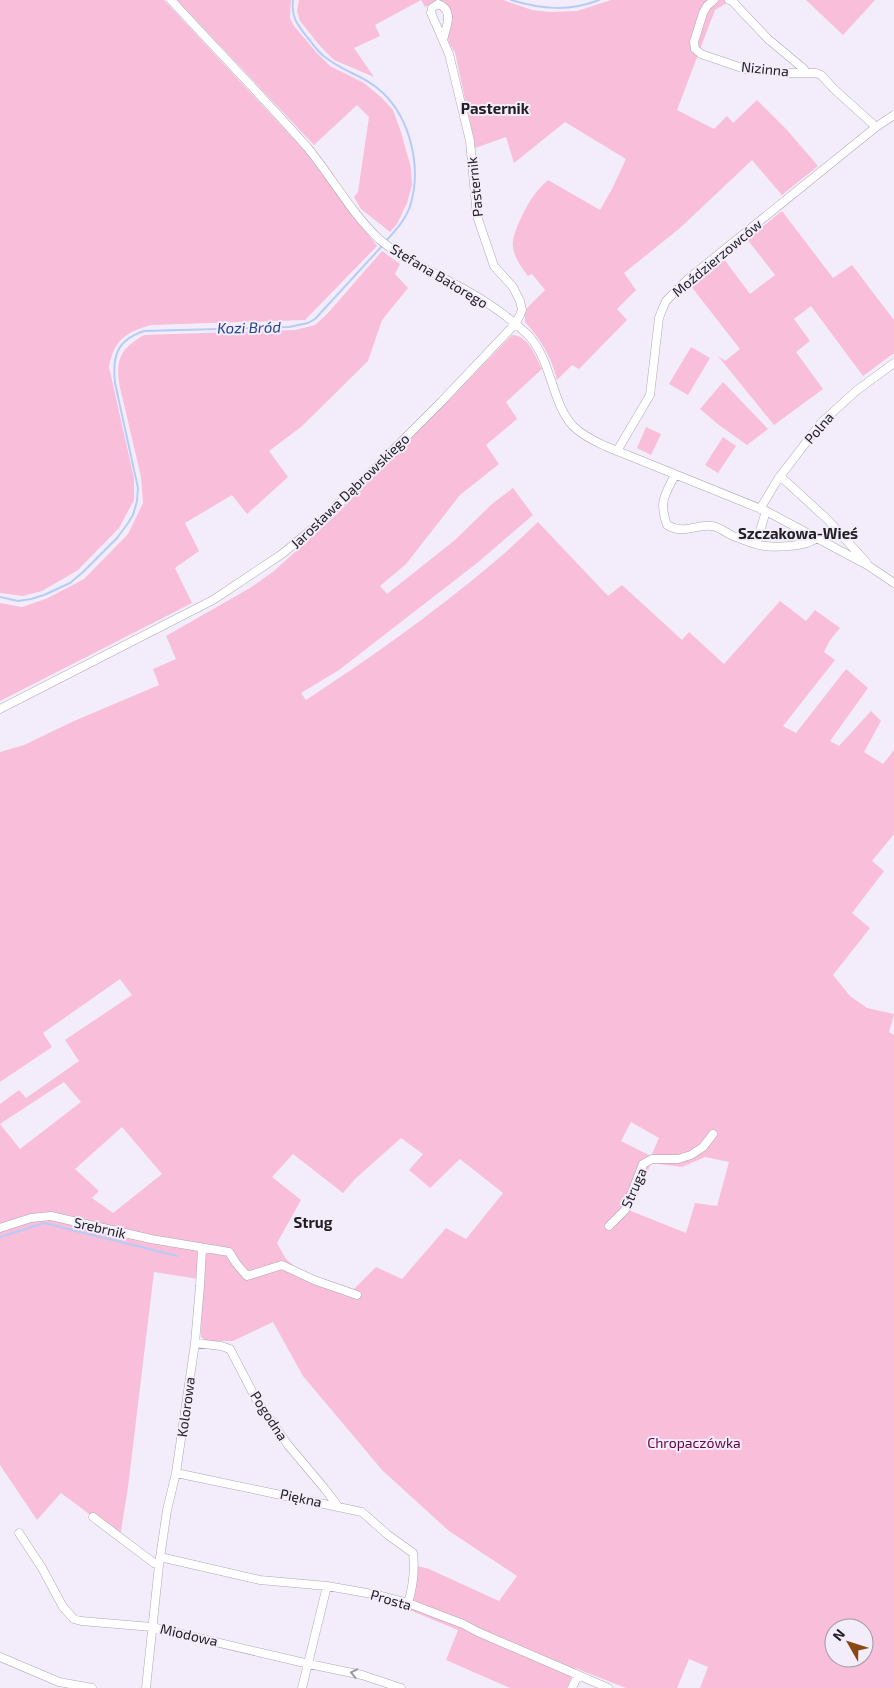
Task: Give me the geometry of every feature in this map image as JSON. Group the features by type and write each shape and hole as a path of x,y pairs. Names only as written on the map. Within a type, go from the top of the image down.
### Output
{"street":[{"name":"Stefana Batorego","path":"171,0 307,148 358,215 378,237 408,260 462,288 515,324 528,336 538,350 571,424 594,441 763,510 869,566 894,583"},
{"name":"Nizinna","path":"714,0 707,6 703,14 694,42 695,48 701,54 745,69 804,72"},
{"path":"729,0 768,38 804,69 804,72 821,75 876,127"},
{"name":"Pasternik","path":"443,40 451,62 470,141 477,216 494,266 512,287 520,301 522,310 515,324"},
{"name":"Moździerzowców","path":"617,451 650,394 659,318 666,301 688,279 894,114"},
{"name":"Jarosława Dąbrowskiego","path":"0,709 204,605 282,554 323,520 441,402 515,324"},
{"name":"Polna","path":"756,544 763,510 780,476 821,423 856,391 894,362"},
{"path":"675,475 663,497 663,515 667,525 674,529 718,528 762,546 795,546 812,543 816,538"},
{"path":"780,476 828,520 869,566"},
{"name":"Struga","path":"609,1226 625,1210 643,1164 652,1159 678,1159 691,1156 703,1147 714,1134"},
{"name":"Srebrnik","path":"0,1228 31,1218 51,1216 151,1239 230,1252 247,1276 282,1265 314,1280 357,1295"},
{"name":"Kolorowa","path":"146,1688 167,1510 176,1472 195,1343 202,1248"},
{"name":"Pogodna","path":"195,1343 230,1349 256,1399 277,1430 337,1505"},
{"name":"Piękna","path":"176,1472 337,1505 362,1512 388,1535 413,1553 412,1591 408,1603"},
{"path":"93,1516 154,1563 160,1561"},
{"name":"Miodowa","path":"19,1533 64,1607 74,1619 152,1627 309,1664 362,1674 401,1688"},
{"name":"Prosta","path":"160,1561 260,1580 327,1586 378,1595 408,1603 463,1624 608,1688"},
{"path":"302,1688 327,1586"},
{"path":"0,1657 59,1682 92,1688"},
{"path":"572,1688 578,1675"}],"green space":[{"path":"0,0 164,0 304,150 377,246 305,320 151,325 122,338 114,350 109,367 134,478 134,500 119,528 78,570 42,591 23,596 0,593"},
{"path":"177,0 291,0 290,18 294,26 316,52 330,66 364,83 393,110 411,168 412,185 407,203 397,224 390,232 361,209 354,197 358,192 369,117 357,105 314,145"},
{"path":"299,0 421,0 375,25 380,36 354,48 374,77 334,60 320,46 300,21 297,11"},
{"path":"421,0 503,0 532,10 550,12 577,11 611,0 732,0 715,10 677,110 714,129 727,116 733,123 757,100 786,129 818,166 782,195 752,160 680,228 624,273 636,290 617,309 627,320 579,369 572,365 557,380 545,349 525,322 525,310 545,290 532,274 528,276 520,264 513,246 514,236 528,204 548,180 600,210 626,159 565,122 514,163 506,137 475,148 455,52 448,40 451,21 450,9 440,3 425,7"},
{"path":"806,0 875,0 843,35"},
{"path":"782,211 833,278 852,265 894,320 894,353 863,376 811,306 794,319 810,341 796,352 823,389 774,425 718,356 725,361 740,349 690,285 724,259 750,294 775,275 747,239"},
{"path":"382,251 400,264 395,274 408,288 382,320 368,361 301,427 269,451 288,477 247,514 232,495 185,523 199,551 175,568 192,603 0,701 0,603 22,607 48,598 84,579 128,534 143,503 141,477 118,374 122,354 130,344 144,335 295,330 315,325 328,313"},
{"name":"Chropaczówka","path":"512,335 518,336 527,343 542,369 506,402 517,419 486,445 499,464 460,495 406,564 380,586 387,594 455,540 492,504 513,488 533,515 477,563 339,670 301,693 306,700 448,600 499,558 538,522 608,596 622,585 682,640 689,632 724,664 780,601 806,621 815,610 840,628 830,640 824,652 835,660 783,726 796,733 846,669 868,688 830,741 839,746 871,711 881,721 864,752 883,764 894,750 894,834 872,861 884,871 852,913 870,928 833,975 850,996 867,1008 894,1014 889,1032 894,1035 894,1688 700,1688 708,1667 689,1659 677,1688 626,1688 575,1668 567,1688 510,1688 446,1660 458,1630 407,1609 411,1564 429,1569 499,1601 517,1576 449,1531 382,1470 303,1376 273,1322 233,1341 206,1341 201,1337 202,1300 198,1279 154,1272 128,1487 120,1537 61,1493 37,1520 0,1465 0,1124 0,1104 19,1090 26,1098 79,1061 65,1040 132,995 120,979 43,1033 52,1047 0,1082 0,752 24,745 74,721 159,685 153,669 176,659 166,636 250,588 274,571 337,514","holes":["64,1082 81,1102 20,1149 0,1124","631,1122 659,1138 651,1156 621,1141","122,1127 162,1174 113,1213 92,1198 99,1191 75,1169","401,1138 423,1154 409,1170 430,1188 460,1159 503,1193 466,1239 446,1228 402,1279 376,1267 354,1289 300,1271 286,1259 277,1243 301,1200 272,1177 293,1154 343,1193 355,1179","705,1157 729,1162 717,1206 695,1203 686,1233 631,1211 651,1163 682,1167"]},
{"path":"691,347 710,358 688,395 669,384"},
{"path":"723,382 768,429 747,445 700,409"},
{"path":"646,427 661,434 651,455 637,448"},
{"path":"723,437 736,446 718,473 705,465"}],"waterway":[{"name":"Kozi Bród","path":"293,0 293,11 300,28 322,55 339,67 369,82 383,93 393,104 407,130 414,159 414,189 407,214 386,241"},
{"name":"Kozi Bród","path":"511,0 555,8 566,8 599,0"},
{"name":"Kozi Bród","path":"0,597 18,601 31,599 70,583 117,538 133,515 138,488 114,373 116,357 122,344 144,331 289,327 308,323 315,319 383,245"},
{"path":"0,1237 44,1223 177,1256"}],"district":[{"name":"Pasternik","path":"495,109"},
{"name":"Szczakowa-Wieś","path":"798,534"},
{"name":"Strug","path":"313,1223"}]}
